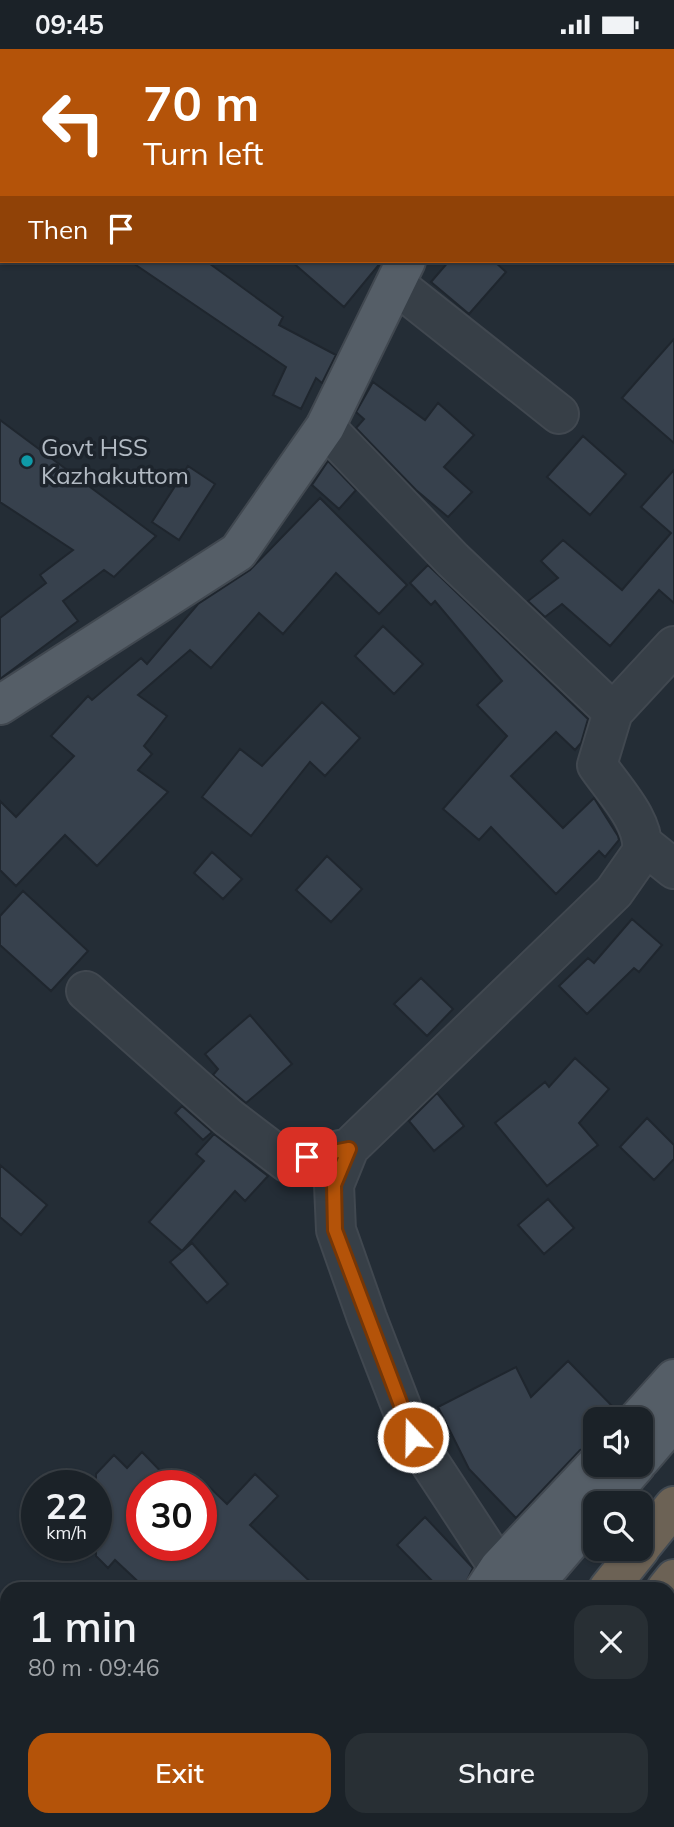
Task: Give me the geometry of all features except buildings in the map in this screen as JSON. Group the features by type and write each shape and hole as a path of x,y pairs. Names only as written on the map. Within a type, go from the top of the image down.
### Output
{"highway":[{"path":"653,1532 674,1506"},
{"path":"613,1582 630,1561"}],"main road":[{"path":"0,705 238,552 325,427 400,272"},
{"path":"649,1407 674,1379"},
{"path":"653,1445 674,1420"},
{"path":"505,1582 587,1477"},
{"path":"613,1491 626,1477"},
{"path":"505,1582 583,1522"}],"street":[{"path":"400,272 559,414"},
{"path":"325,427 453,559 613,712"},
{"path":"505,1582 413,1437 335,1230 334,1185 349,1149 614,893 642,852 640,830 597,765 613,712 674,646"},
{"path":"643,843 674,869"},
{"path":"86,991 228,1117 286,1161 349,1149"}],"place":[{"name":"Govt HSS Kazhakuttom","path":"27,461"}],"route":[{"path":"307,1157 349,1149 334,1185 335,1230 413,1437"}]}
